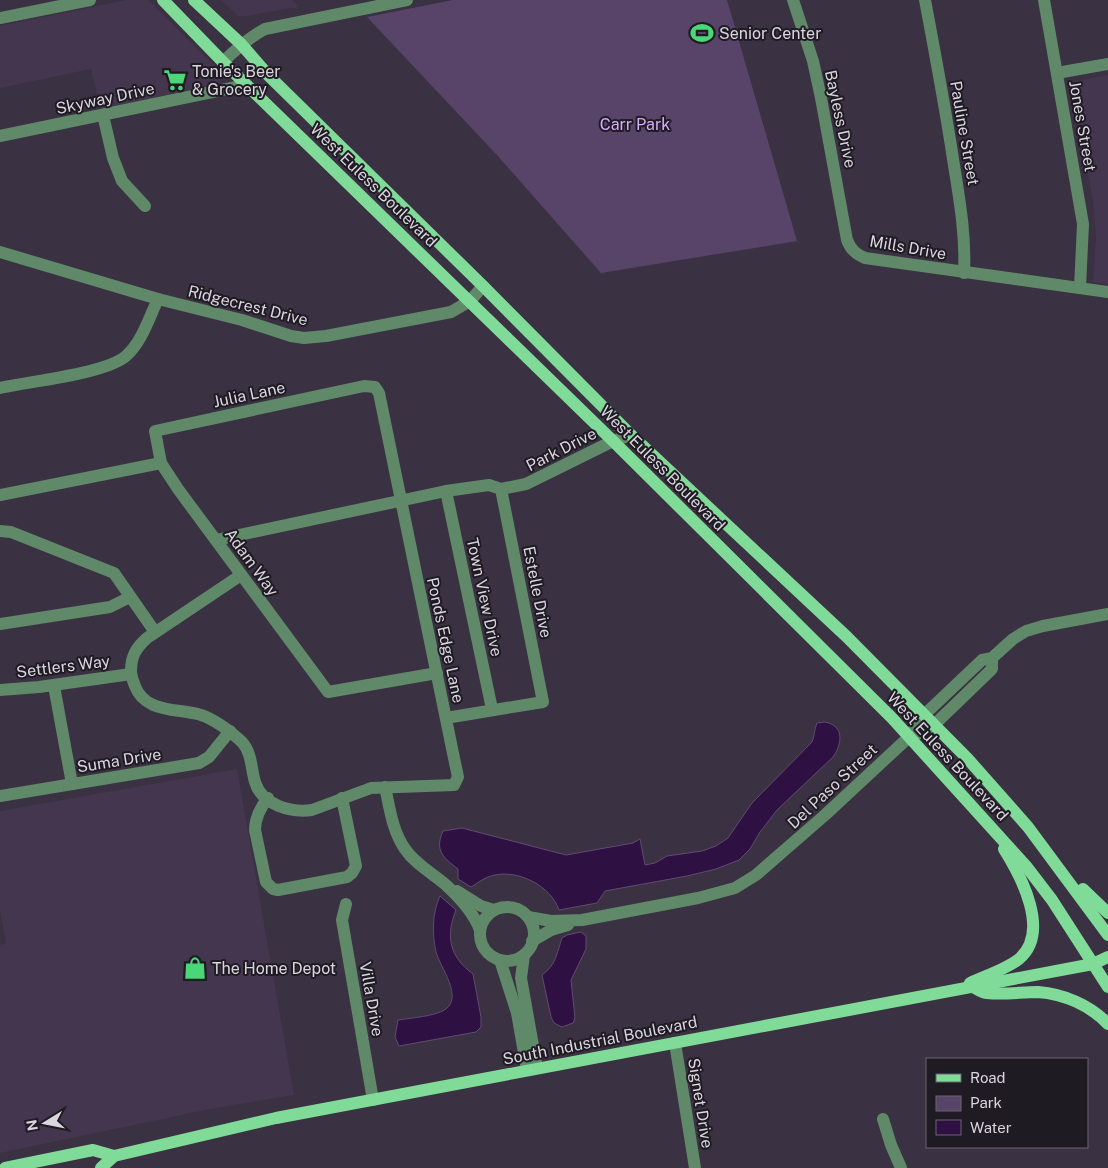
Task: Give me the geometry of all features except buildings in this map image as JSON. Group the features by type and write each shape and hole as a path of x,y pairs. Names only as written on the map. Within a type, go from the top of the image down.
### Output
{"main road":[{"name":"West Euless Boulevard","path":"163,0 222,62 613,441 892,718 1012,850 1052,900 1108,987"},
{"name":"West Euless Boulevard","path":"194,0 241,44 268,76 483,286 631,435 847,638 968,759 1050,854 1108,935"},
{"path":"954,991 1019,959 1026,951 1034,925 1026,891 1010,858 988,823"},
{"path":"1050,854 1108,914"},
{"name":"South Industrial Boulevard","path":"5,1168 93,1150 114,1156 276,1118 954,991 1093,964 1108,957"},
{"name":"South Industrial Boulevard","path":"1093,964 1108,965"},
{"path":"973,987 986,993 1038,992 1060,996 1088,1007 1108,1024"},
{"name":"South Industrial Boulevard","path":"101,1168 114,1156"}],"street":[{"path":"0,18 90,0"},
{"path":"222,62 250,36 274,26 407,0"},
{"name":"Bayless Drive","path":"793,0 813,61 850,246"},
{"name":"Pauline Street","path":"925,0 946,113 962,216 965,245 964,273"},
{"name":"Jones Street","path":"1044,0 1083,224 1080,288"},
{"path":"1057,73 1108,64"},
{"name":"Skyway Drive","path":"0,136 246,85"},
{"path":"103,115 113,158 122,181 145,206"},
{"name":"Mills Drive","path":"850,246 857,254 866,258 1108,292"},
{"name":"Ridgecrest Drive","path":"0,252 158,299 304,338 326,336 452,312 470,302 483,286"},
{"path":"4,385 80,373 119,361 136,344 158,299"},
{"name":"Julia Lane","path":"161,463 155,431 364,386 375,386 379,393"},
{"name":"Ponds Edge Lane","path":"379,393 458,777 454,785 385,787"},
{"name":"Park Drive","path":"216,540 446,491 488,485 501,488 521,486 538,480 613,441 631,435"},
{"path":"0,495 161,463"},
{"name":"Adam Way","path":"161,463 178,489 328,692 436,673"},
{"name":"Estelle Drive","path":"492,709 543,702 501,488"},
{"name":"Town View Drive","path":"446,491 492,709"},
{"path":"0,531 11,532 114,573 155,632"},
{"path":"241,575 155,632 138,647 131,658 131,674 138,694 146,702 170,710 202,715 230,731 246,746 251,759 255,784 262,795 282,808 302,811 312,810 363,790 385,787 395,832 406,850 421,866 446,885 481,906 494,910"},
{"path":"0,624 110,607 130,597"},
{"name":"Del Paso Street","path":"582,920 716,894 735,888 749,880 776,859 909,737 924,715 982,660 992,658 1013,639 1026,631 1108,614"},
{"name":"Del Paso Street","path":"909,737 934,725 992,668 992,658"},
{"name":"Settlers Way","path":"0,690 54,686 131,674"},
{"path":"54,686 72,784"},
{"path":"446,718 492,709"},
{"name":"Suma Drive","path":"0,796 198,763 209,757 230,731"},
{"path":"268,798 259,810 255,830 266,882 273,889 278,890 347,877 352,873 356,866 342,798"},
{"path":"446,885 469,910 480,930"},
{"name":"Villa Drive","path":"346,904 342,920 373,1100"},
{"path":"509,907 516,908 528,917 532,925 532,941 524,954 516,959 500,960 487,952 480,938 480,930 482,922 487,915 494,910 509,907"},
{"path":"528,917 551,921 582,920"},
{"path":"532,941 551,930 582,920"},
{"path":"524,954 521,978 532,1069"},
{"path":"500,960 532,1069"},
{"name":"Signet Drive","path":"674,1043 695,1168"},
{"path":"883,1119 891,1145 902,1168"}],"shaded area":[{"path":"126,0 148,0 219,70 221,80 218,84 101,109 91,69 0,88 0,26"},
{"path":"221,0 292,0 299,7 239,17"},
{"path":"1108,75 1108,284 1093,282 1096,237 1093,201 1071,82"},
{"path":"237,769 294,1095 215,1108 0,1153 0,945 6,943 0,910 0,811"}],"green space":[{"name":"Carr Park","path":"453,0 727,0 797,241 601,273 496,154 367,17"}],"water":[{"path":"825,722 836,727 839,731 840,741 833,757 777,810 750,849 739,860 716,869 605,891 597,903 559,910 555,901 542,887 514,875 491,876 471,887 458,879 458,869 448,861 440,849 440,838 443,831 462,828 566,855 633,843 640,839 645,865 655,863 667,856 702,851 716,846 728,838 752,803 812,742 817,723"},
{"path":"440,896 456,910 450,938 459,961 473,974 481,1027 476,1032 399,1046 395,1037 398,1020 437,1013 446,1009 451,1003 452,997 449,981 438,958 434,938 434,917"},
{"path":"581,932 586,936 586,949 571,980 575,1018 573,1023 562,1027 554,1023 551,1017 542,975 553,963 562,938"}],"place":[{"name":"Senior Center","path":"702,33"},
{"name":"Tonie's Beer & Grocery","path":"175,80"},
{"name":"The Home Depot","path":"195,968"}]}
